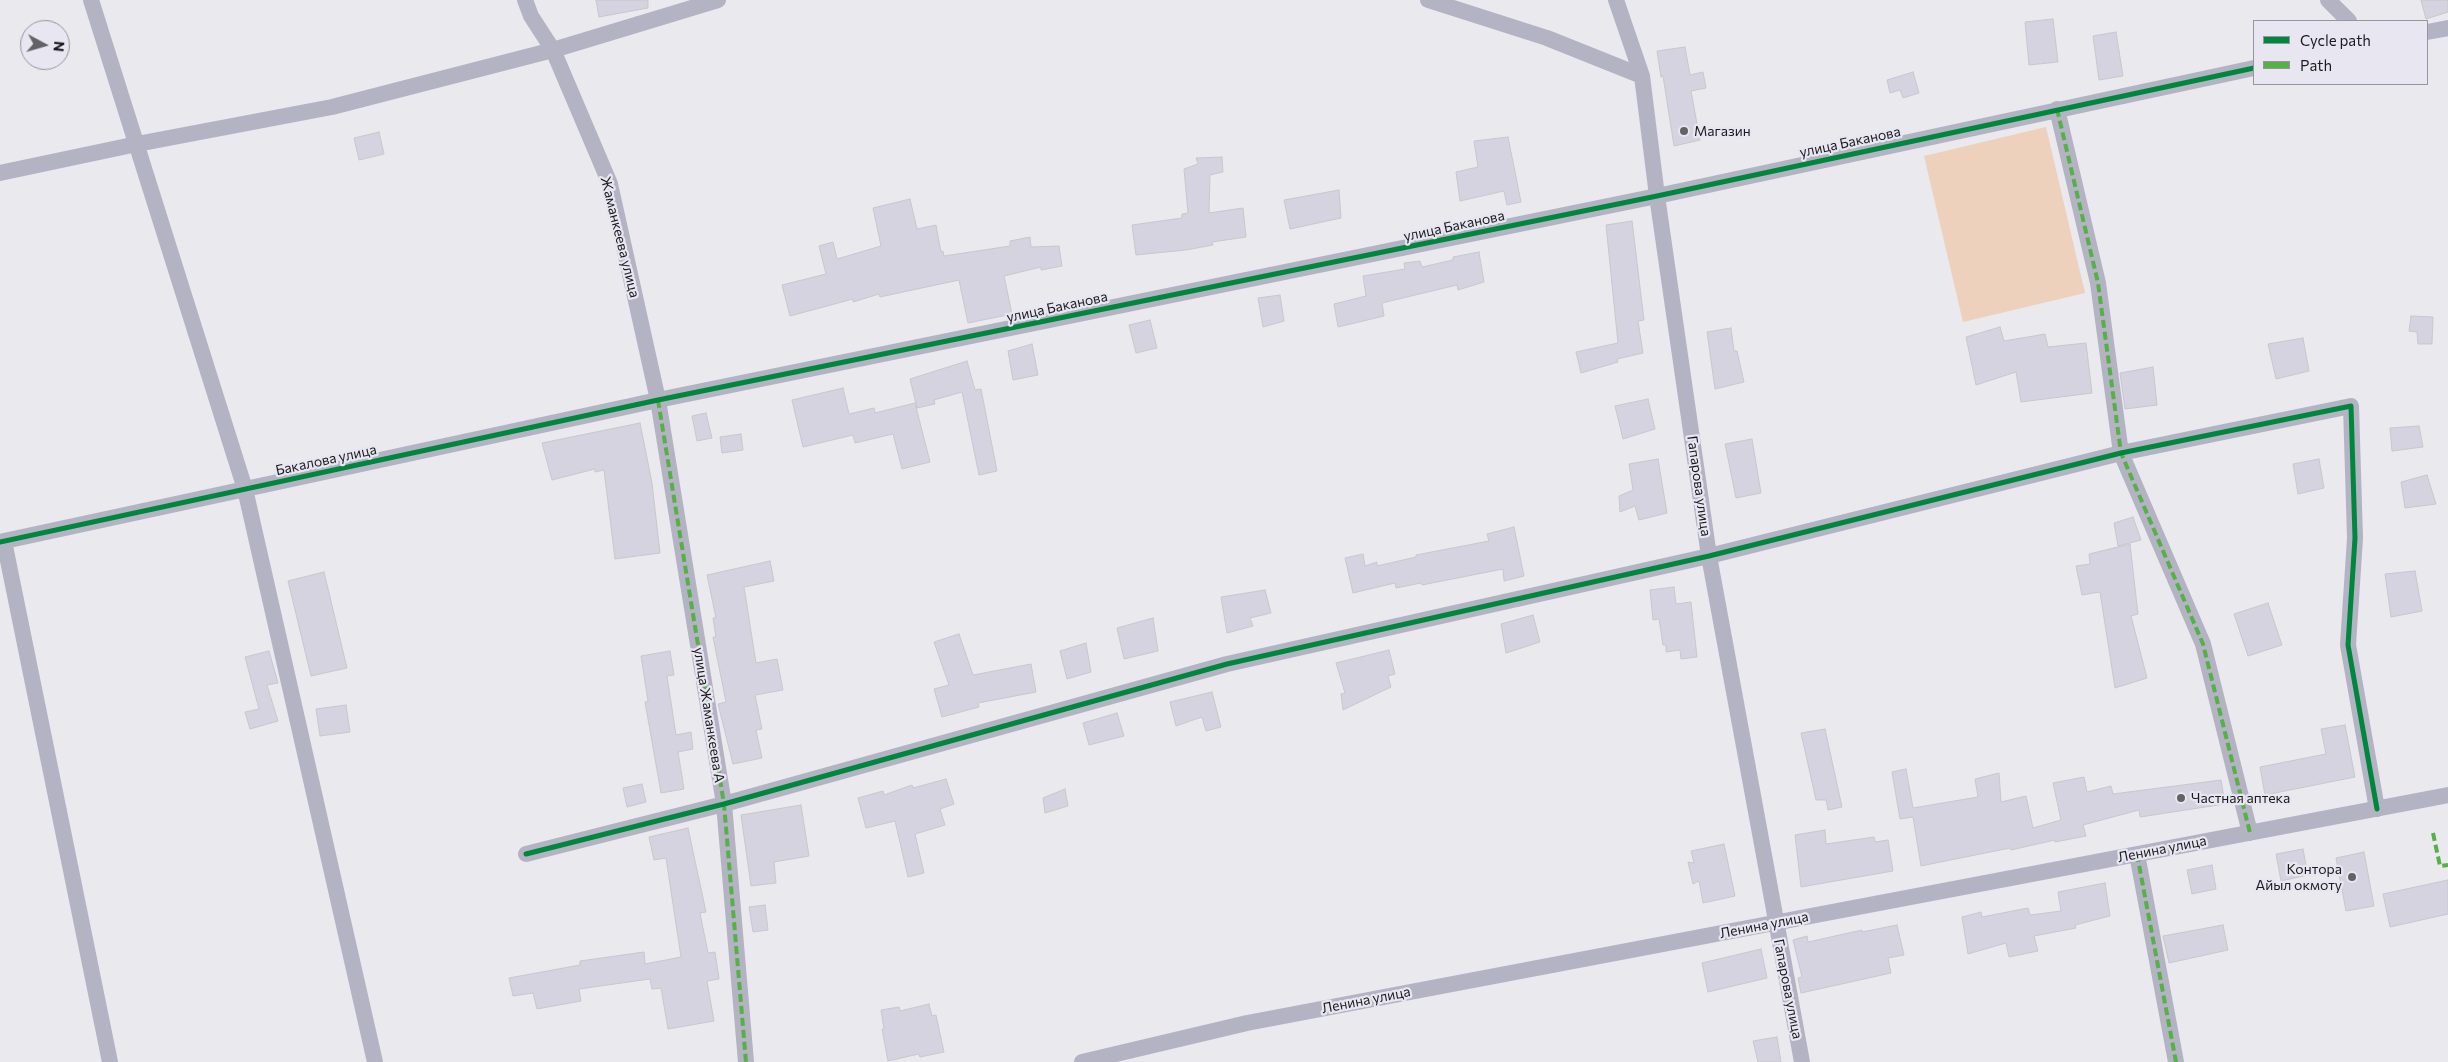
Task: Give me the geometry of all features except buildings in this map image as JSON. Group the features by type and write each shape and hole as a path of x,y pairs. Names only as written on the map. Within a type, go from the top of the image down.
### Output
{"street":[{"path":"91,0 245,489 375,1062"},
{"name":"Жаманкеева улица","path":"525,0 531,16 553,50 610,184 658,400"},
{"path":"0,173 136,144 332,107 553,50 718,0"},
{"path":"1428,0 1547,38 1642,76"},
{"name":"Гапарова улица","path":"1616,0 1642,76 1657,196 1709,556 1802,1062"},
{"path":"2328,0 2348,20"},
{"path":"2428,32 2448,28"},
{"name":"улица Баканова","path":"658,400 1657,196 2253,68"},
{"path":"2057,109 2098,283 2121,453 2203,644 2250,833"},
{"name":"Бакалова улица","path":"2,541 658,400"},
{"name":"улица Жаманкеева А","path":"658,400 724,804 746,1062"},
{"path":"526,854 724,804 1227,664 1709,556 2121,453 2351,406 2355,538 2348,646 2377,809"},
{"path":"2,541 110,1062"},
{"name":"Ленина улица","path":"1082,1062 1247,1023 2448,795"},
{"path":"2137,854 2176,1062"}],"shaded area":[{"path":"2046,127 2085,293 1963,322 1924,156"}],"marked path":[{"path":"2057,109 2098,283 2121,453 2203,644 2250,833"},
{"path":"658,400 724,804 746,1062"},
{"path":"2433,833 2440,866 2448,865"},
{"path":"2137,854 2176,1062"}],"cycle path":[{"path":"0,542 658,400 1657,196 2253,68"},
{"path":"526,854 724,804 1227,664 1709,556 2121,453 2351,406 2355,538 2348,645 2377,809"}],"place":[{"name":"Магазин","path":"1684,131"},
{"name":"Частная аптека","path":"2181,798"},
{"name":"Контора Айыл окмоту","path":"2352,877"}]}
